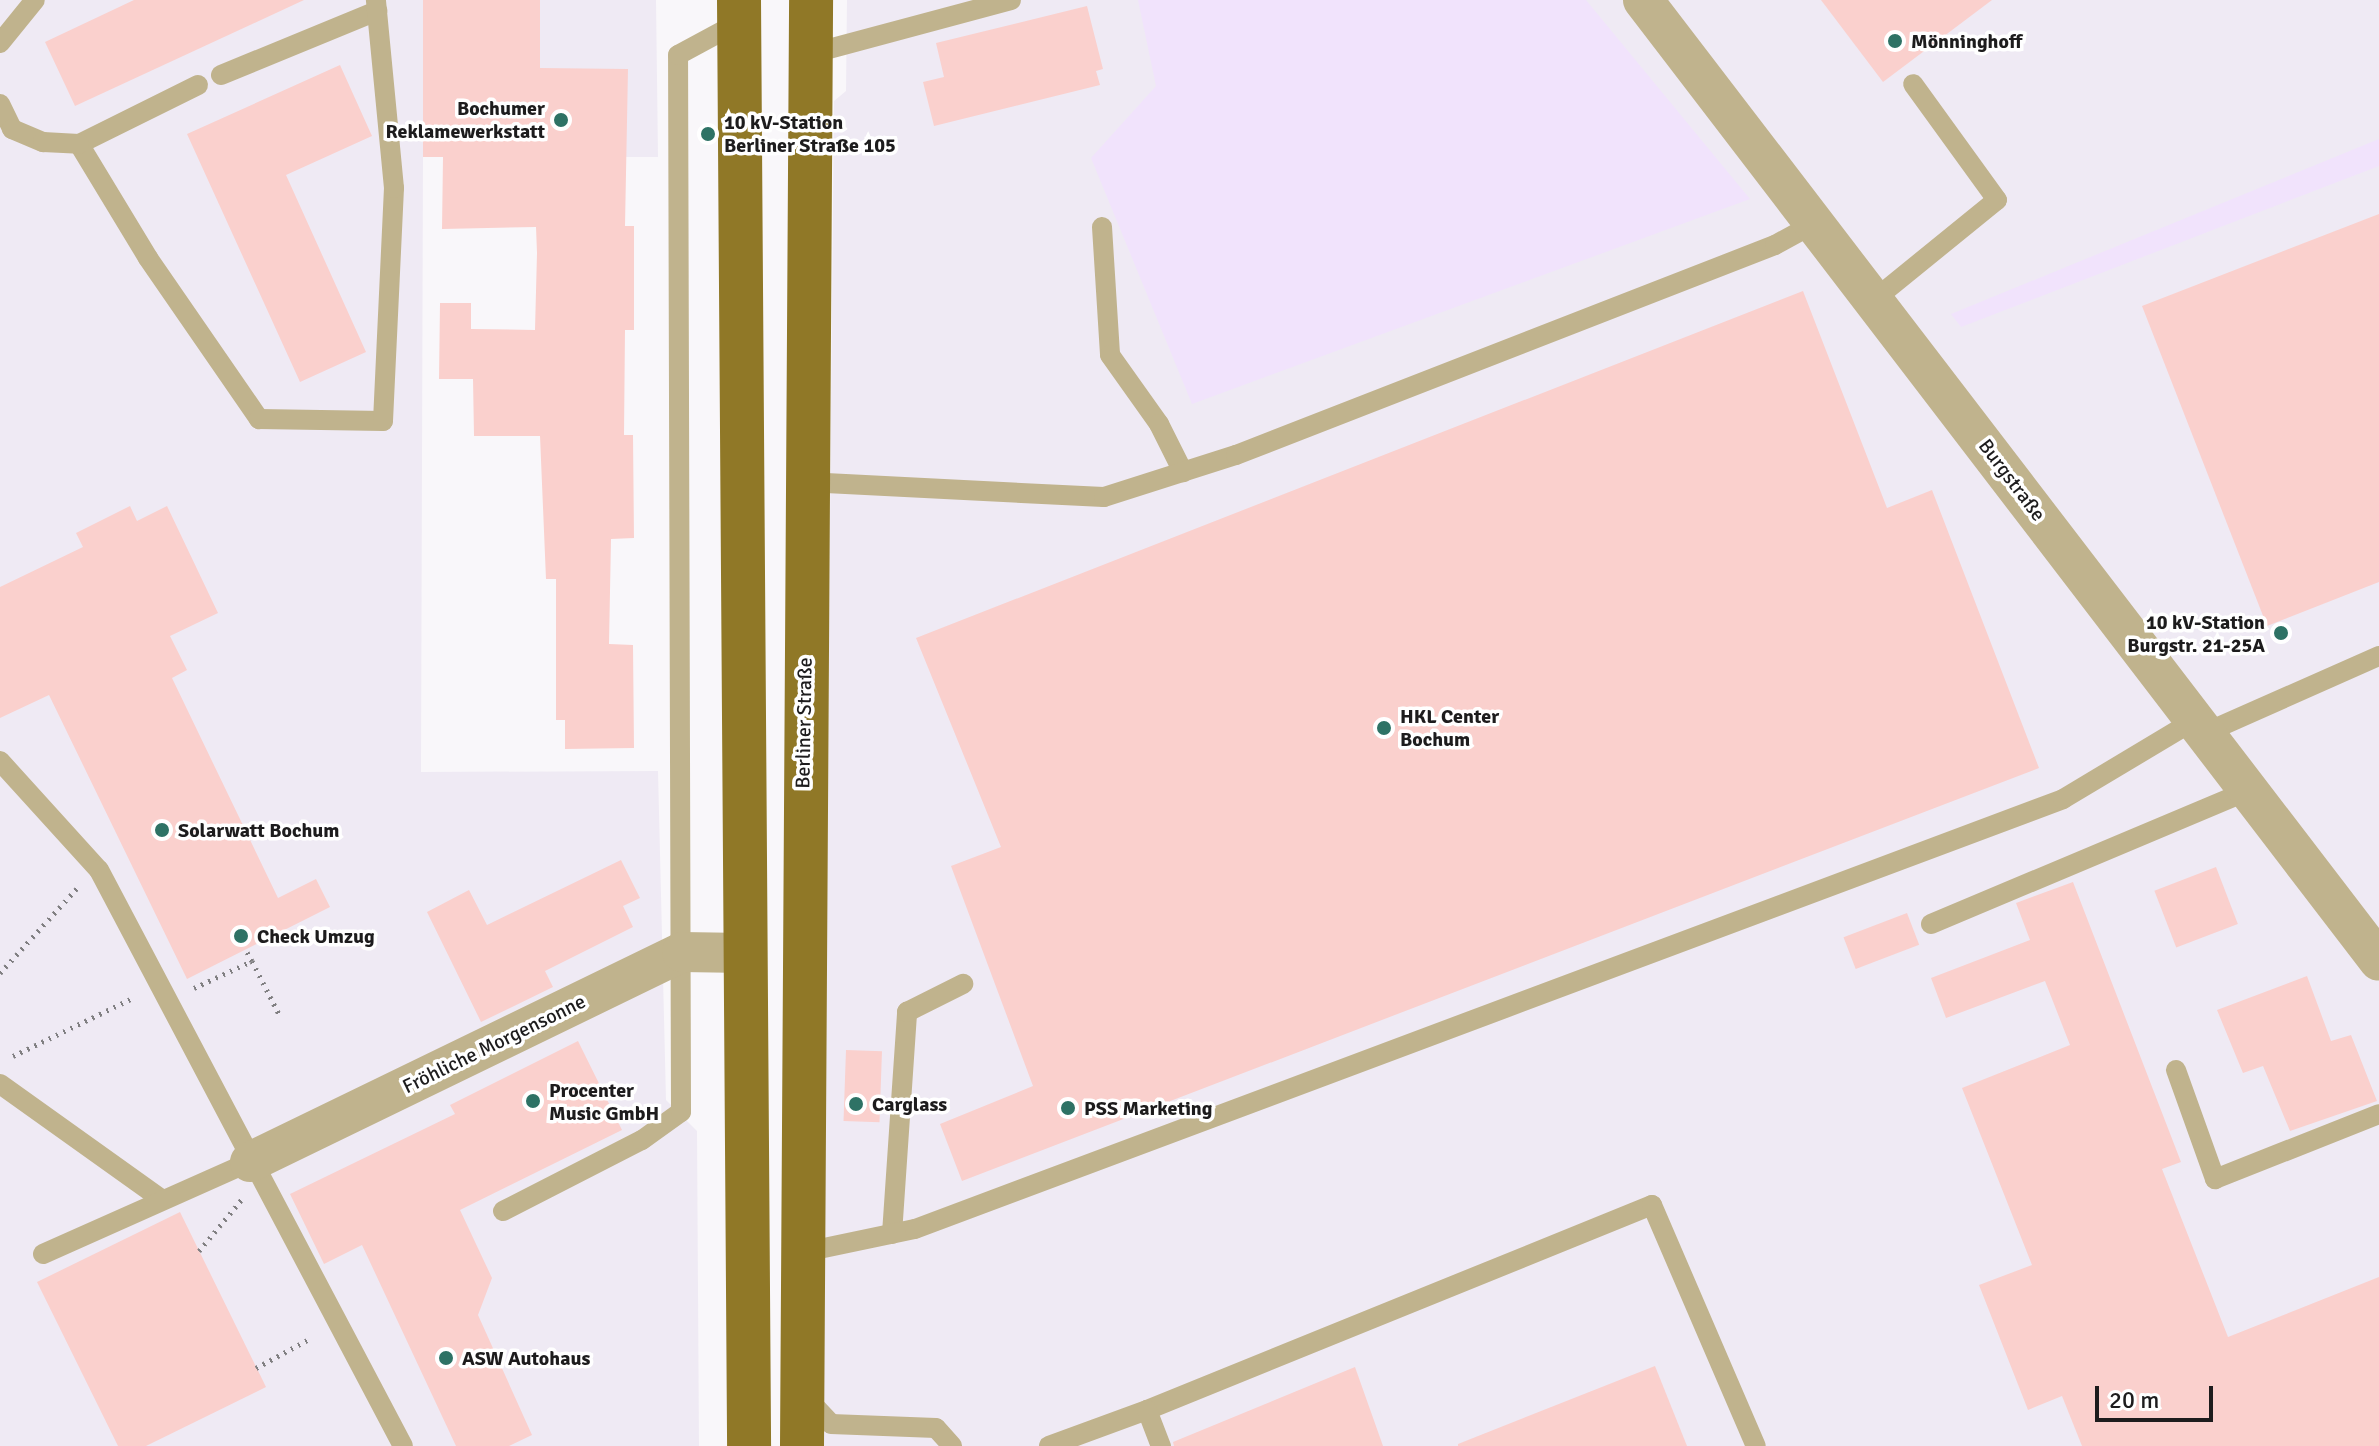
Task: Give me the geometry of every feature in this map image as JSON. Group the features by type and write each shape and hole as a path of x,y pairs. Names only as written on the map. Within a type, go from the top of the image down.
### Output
{"main road":[{"name":"Berliner Straße","path":"802,1446 799,1389 811,0"},
{"path":"739,11 749,1446"}],"street":[{"name":"Burgstraße","path":"1643,0 1817,222 2379,961"},
{"name":"Fröhliche Morgensonne","path":"254,1171 682,952 745,953"}],"lane":[{"path":"0,43 35,0"},
{"path":"810,54 1001,1"},
{"path":"79,144 259,419 383,421 394,188 376,5 221,75"},
{"path":"503,1211 642,1140 681,1112 678,55 739,11"},
{"path":"1875,299 1997,200 1913,84"},
{"path":"0,104 12,129 43,142 79,144 198,85"},
{"path":"806,482 1104,497 1183,472 1761,251 1817,222"},
{"path":"1102,227 1110,355 1159,424 1183,472"},
{"path":"800,1253 892,1234 2063,799 2200,726 2379,656"},
{"path":"0,761 99,870 254,1171 403,1446"},
{"path":"1931,924 2249,790"},
{"path":"892,1234 907,1012 963,984"},
{"path":"2176,1070 2215,1179 2379,1114"},
{"path":"0,1084 160,1198"},
{"name":"Fröhliche Morgensonne","path":"43,1254 160,1198 254,1171"},
{"path":"1049,1446 1147,1410 1652,1205 1756,1446"},
{"path":"799,1389 831,1424 936,1428 952,1446"},
{"path":"1147,1410 1161,1446"}],"path":[{"path":"0,973 99,870"},
{"path":"246,950 279,1014"},
{"path":"6,1060 163,992 252,961"},
{"path":"199,1251 254,1171"},
{"path":"256,1368 335,1324"}],"shaded area":[{"path":"0,0 656,0 658,157 423,157 421,772 658,771 666,1100 697,1131 699,1446 0,1446"},
{"path":"847,0 2379,0 2379,1446 821,1446 834,101 846,91"},
{"path":"1138,0 1586,0 1750,199 1192,404 1091,158 1156,86"},
{"path":"2379,139 2379,166 1961,327 1951,314"}],"building":[{"path":"134,0 304,0 75,106 45,42"},
{"path":"423,0 540,0 540,68 628,69 625,226 634,226 634,330 625,330 624,435 633,435 634,538 611,539 609,644 633,645 634,748 565,749 565,720 556,720 556,579 546,579 540,436 474,436 473,379 439,379 440,303 471,303 471,329 535,330 536,227 442,229 443,157 423,157"},
{"name":"Mönninghoff","path":"1821,0 1992,0 1883,82"},
{"path":"1087,6 1103,69 1096,71 1100,85 934,126 923,82 944,77 936,43"},
{"path":"340,65 372,136 286,175 366,352 300,382 187,134"},
{"path":"2379,214 2379,582 2267,626 2142,306"},
{"path":"1803,291 1887,508 1932,490 2039,768 962,1181 940,1124 1033,1086 951,866 1001,847 916,638"},
{"path":"130,506 137,521 167,506 218,613 170,636 187,670 172,678 278,898 316,879 330,907 187,979 49,695 0,718 0,587 83,547 76,533"},
{"path":"621,860 640,898 623,906 633,927 545,971 553,987 481,1022 427,912 469,890 487,925"},
{"path":"2216,867 2238,924 2176,948 2154,891"},
{"path":"2073,882 2181,1162 2162,1169 2228,1337 2379,1277 2379,1446 2082,1446 2062,1396 2028,1410 1979,1285 2032,1265 1962,1088 2070,1045 2045,981 1946,1018 1931,978 2030,940 2016,903"},
{"path":"1907,913 1919,945 1856,969 1844,937"},
{"path":"2307,976 2331,1041 2351,1035 2377,1101 2290,1131 2263,1066 2243,1073 2217,1010"},
{"path":"578,1041 622,1130 460,1210 492,1278 478,1315 532,1435 509,1446 456,1446 362,1245 324,1264 290,1194 455,1114 450,1105"},
{"path":"846,1050 882,1051 880,1122 844,1121"},
{"path":"180,1212 266,1387 146,1446 118,1446 37,1282"},
{"path":"1655,1366 1687,1446 1458,1446 1458,1444"},
{"path":"1355,1367 1383,1446 1174,1446 1173,1442"}],"place":[{"name":"Mönninghoff","path":"1895,41"},
{"name":"Bochumer Reklamewerkstatt","path":"561,120"},
{"name":"10 kV-Station Berliner Straße 105","path":"708,134"},
{"name":"10 kV-Station Burgstr. 21-25A","path":"2281,633"},
{"name":"HKL Center Bochum","path":"1384,728"},
{"name":"Solarwatt Bochum","path":"162,830"},
{"name":"Check Umzug","path":"241,936"},
{"name":"Procenter Music GmbH","path":"533,1101"},
{"name":"Carglass","path":"856,1104"},
{"name":"PSS Marketing","path":"1068,1108"},
{"name":"ASW Autohaus","path":"446,1358"}]}
